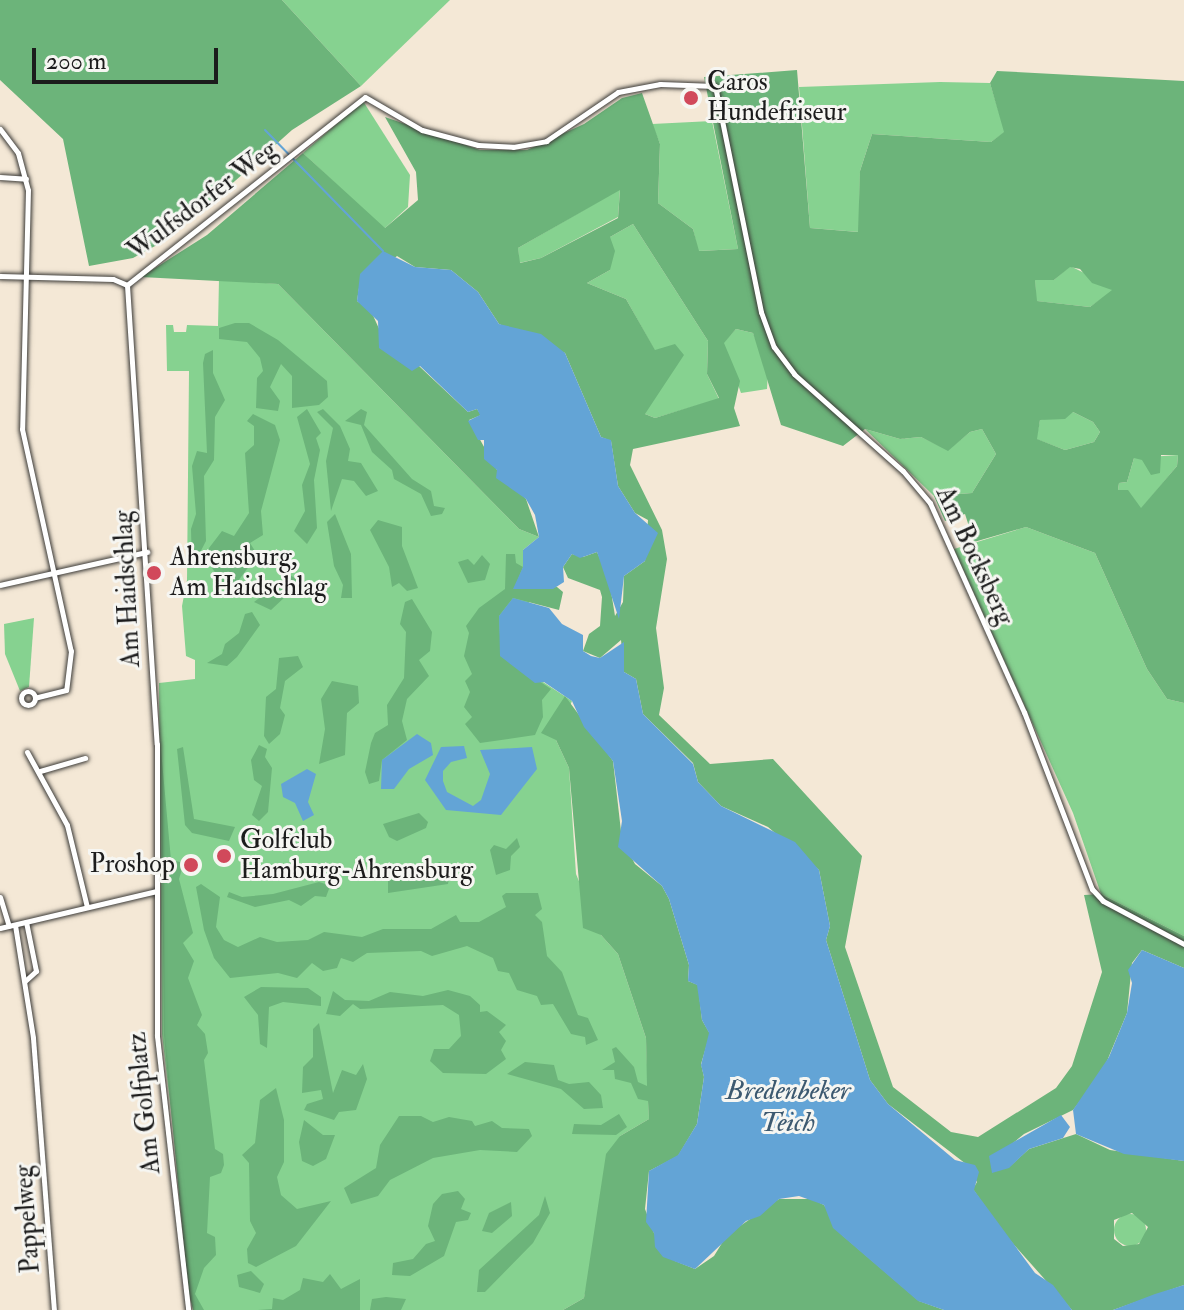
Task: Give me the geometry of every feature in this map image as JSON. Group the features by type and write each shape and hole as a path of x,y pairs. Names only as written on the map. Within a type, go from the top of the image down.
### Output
{"street":[{"name":"Am Bocksberg","path":"365,97 422,130 478,145 513,147 546,141 618,92 660,84 715,86 761,312 774,347 794,374 903,471 930,503 1030,727 1092,889 1103,901 1184,944"},
{"name":"Wulfsdorfer Weg","path":"0,276 113,279 127,285 365,97"},
{"path":"0,129 18,153 26,179 27,277 22,429 69,635 70,679 61,695 35,698"},
{"path":"0,177 26,179"},
{"name":"Am Haidschlag","path":"127,285 147,552 159,803 157,891"},
{"path":"0,585 147,552"},
{"path":"27,752 67,825 87,907"},
{"path":"40,771 85,758"},
{"path":"0,928 157,891"},
{"name":"Am Golfplatz","path":"157,891 157,1036 188,1310"},
{"name":"Pappelweg","path":"0,897 12,925 25,981 54,1310"},
{"name":"Pappelweg","path":"25,981 36,971 26,922"}],"green space":[{"path":"0,0 282,0 361,86 292,130 208,205 160,217 168,239 133,258 89,266 63,139 0,80"},
{"path":"282,0 450,0 361,86"},
{"path":"797,70 810,228 858,232 860,171 872,134 991,142 1004,132 990,83 997,71 1184,81 1184,703 1167,699 1147,669 1095,553 1026,527 974,542 965,514 945,521 934,496 972,493 996,454 982,429 970,432 948,451 921,437 900,439 865,429 843,446 781,425 753,333 736,329 724,343 740,381 734,408 740,426 633,449 630,465 662,530 667,559 656,628 664,688 659,715 710,764 773,759 862,856 845,947 893,1087 951,1132 978,1137 1056,1088 1072,1066 1102,972 1084,895 1101,894 1184,936 1184,968 1142,950 1132,963 1127,1013 1102,1073 1073,1110 1024,1134 1002,1152 1008,1168 1029,1149 1076,1134 1110,1150 1184,1161 1184,1285 1113,1310 1072,1310 1001,1230 973,1189 977,1182 966,1164 888,1104 870,1080 826,940 830,926 819,870 768,827 721,806 698,782 693,763 643,714 636,679 624,672 621,640 600,658 583,651 589,634 600,626 602,597 600,590 568,578 563,567 572,554 583,557 597,552 609,579 615,616 623,602 624,576 645,561 648,520 635,513 618,486 611,441 601,437 565,353 499,324 478,292 451,270 415,267 397,256 359,288 357,301 371,311 390,353 419,366 468,412 477,409 481,415 469,420 497,470 526,499 539,537 519,529 278,284 141,277 207,235 303,153 385,228 418,200 416,172 385,117 480,150 527,150 584,124 622,98 642,93 660,144 658,203 693,229 699,251 738,249 704,77","holes":["620,190 618,218 541,258 520,263 518,248","633,224 708,341 707,374 719,398 655,418 645,414 684,355 675,344 655,350 626,299 587,283 610,270 615,251 610,237","1070,267 1080,269 1092,283 1112,290 1090,307 1037,301 1035,280 1054,280","1073,412 1093,422 1100,432 1094,442 1065,450 1037,439 1040,420 1065,419","1161,455 1178,455 1177,466 1141,508 1128,490 1118,490 1119,483 1127,482 1134,458 1142,460 1151,475 1160,473","1132,1213 1148,1227 1139,1244 1123,1246 1114,1239 1114,1220"]},
{"path":"990,83 1005,132 991,142 872,134 860,171 859,232 810,228 799,87"},
{"path":"363,101 410,175 408,207 384,229 303,153"},
{"path":"712,121 738,249 698,251 693,229 658,203 660,144 652,124"},
{"path":"620,189 618,217 541,258 519,263 518,248"},
{"path":"633,224 708,341 707,374 719,399 655,418 645,414 655,351 626,299 587,283 610,270 610,237"},
{"path":"1070,266 1109,285 1113,291 1090,307 1036,301 1035,280 1054,280"},
{"name":"Golfclub Hamburg-Ahrensburg","path":"219,279 278,284 519,529 539,537 523,550 523,567 543,682 572,701 556,740 569,768 576,874 601,935 618,954 646,1038 649,1119 620,1136 584,1298 563,1310 194,1310 162,1034 159,683 195,679 195,660 186,656 182,606 187,580 189,371 167,371 166,325 173,325 174,332 186,332 187,325 218,326"},
{"path":"249,323 278,340 327,381 328,397 319,405 292,408 292,376 281,364 270,387 280,401 278,411 256,408 257,378 263,371 260,358 247,342 219,339 219,328"},
{"path":"736,329 753,333 768,369 767,389 741,393 723,343"},
{"path":"213,350 213,373 225,400 215,417 214,460 204,476 206,541 192,568 191,529 196,514 192,466 197,451 207,453 203,363 205,354"},
{"path":"307,409 321,433 316,438 320,450 314,480 317,528 307,544 294,531 305,511 302,485 310,464 297,417"},
{"path":"323,409 340,426 350,449 348,461 361,463 378,491 366,496 354,481 342,479 331,511 326,461 333,428 317,412"},
{"path":"361,409 367,412 364,425 412,479 431,491 434,506 445,508 442,514 431,516 421,494 394,479 392,470 372,452 361,425 345,421"},
{"path":"1073,412 1093,422 1100,432 1094,442 1065,450 1036,439 1040,420"},
{"path":"253,414 275,425 280,440 261,511 263,535 250,543 255,551 250,565 229,593 208,562 209,548 222,531 234,536 249,513 245,453 254,445 254,426 247,421"},
{"path":"865,429 900,439 921,437 948,450 970,432 982,429 996,454 972,493 934,496"},
{"path":"1178,455 1177,466 1141,509 1118,490 1119,483 1127,482 1134,458"},
{"path":"335,514 351,554 352,598 341,598 343,585 334,566 327,522"},
{"path":"378,520 402,527 402,546 418,588 407,591 399,583 392,587 389,567 370,530"},
{"path":"1026,527 1095,553 1147,669 1167,699 1184,703 1184,936 1101,894 1073,813 954,549"},
{"path":"506,554 515,554 516,563 523,567 514,589 557,587 563,592 559,610 513,598 499,616 501,656 551,689 542,700 543,717 535,735 480,743 465,724 472,717 464,707 470,692 465,681 472,674 464,656 469,633 466,626 479,608 505,589"},
{"path":"482,555 490,564 485,580 468,583 458,562 468,559 474,565"},
{"path":"290,575 301,582 312,580 301,598 286,596 271,610 254,602"},
{"path":"412,599 432,632 430,651 419,660 429,676 407,699 402,721 407,740 382,760 379,781 369,784 365,772 371,743 375,733 388,725 387,705 404,678 406,632 400,624 405,602"},
{"path":"252,612 260,625 237,657 227,666 207,663 222,654 225,644 239,633 245,614"},
{"path":"34,618 29,687 20,691 5,654 4,624"},
{"path":"298,656 303,667 285,681 280,708 285,715 280,734 269,744 264,736 266,697 276,689 279,658"},
{"path":"332,681 358,686 359,703 347,713 345,755 319,764 325,729 321,699"},
{"path":"565,696 613,761 622,840 635,864 662,886 669,899 689,965 688,981 698,985 702,1020 710,1034 701,1064 704,1077 697,1124 678,1156 649,1171 645,1209 654,1233 675,1261 695,1269 714,1256 727,1235 779,1199 812,1199 824,1205 842,1235 919,1301 944,1310 563,1310 584,1298 606,1154 620,1136 649,1119 648,1101 638,1099 631,1083 615,1079 614,1070 602,1070 615,1062 612,1049 616,1047 634,1067 638,1082 647,1086 646,1038 618,954 601,935 583,928 569,768 556,740 541,733"},
{"path":"259,745 267,749 265,757 272,768 268,812 259,821 252,815 262,786 254,780 251,760"},
{"path":"183,747 194,819 235,827 229,841 192,833 185,825 177,749"},
{"path":"161,750 171,860 180,862 182,869 179,879 193,933 183,943 194,961 188,978 202,1015 197,1025 205,1034 208,1053 204,1060 215,1149 223,1154 224,1165 221,1173 210,1177 207,1233 215,1237 216,1255 204,1268 195,1294 204,1310 193,1310 188,1290 164,1035"},
{"path":"419,813 428,822 426,828 397,841 389,837 383,824"},
{"path":"517,838 520,847 511,856 510,870 496,875 490,850 494,845 506,849"},
{"path":"440,862 450,871 448,884 388,893 388,880 404,879 410,872"},
{"path":"319,882 341,889 329,889 326,897 315,896 301,906 289,900 255,907 227,897 229,892 242,897 273,894"},
{"path":"201,884 220,897 216,927 224,940 238,947 260,937 277,942 308,940 324,932 362,937 383,929 431,929 456,915 460,922 479,922 506,907 502,896 506,893 538,893 542,909 535,915 542,922 547,956 562,972 578,1015 588,1018 598,1040 586,1045 585,1037 571,1034 553,1004 541,1005 537,996 517,990 509,973 498,971 493,958 467,946 432,956 421,951 367,953 353,962 341,958 337,968 323,971 312,963 297,978 278,973 230,978 214,958 204,930 196,887"},
{"path":"261,987 308,988 321,997 321,1006 283,1002 269,1007 267,1048 260,1044 258,1015 244,997"},
{"path":"448,990 470,996 480,1005 480,1012 487,1011 506,1025 499,1032 506,1041 501,1050 506,1059 486,1074 443,1073 430,1061 434,1049 449,1049 461,1036 459,1015 443,1005 360,1009 353,1004 340,1016 326,1014 333,991 345,1000 369,1001 390,992 423,996"},
{"path":"319,1023 333,1093 342,1070 356,1075 363,1064 367,1079 356,1110 339,1112 334,1120 304,1110 307,1104 323,1099 321,1090 302,1093 303,1067 313,1057 313,1029"},
{"path":"525,1062 554,1065 558,1080 569,1084 589,1082 601,1095 603,1108 584,1109 561,1089 507,1074"},
{"path":"276,1088 284,1120 284,1162 277,1177 281,1195 297,1209 331,1201 296,1246 256,1267 248,1263 247,1249 256,1233 250,1221 249,1163 242,1155 255,1143 260,1100"},
{"path":"619,1114 627,1127 616,1135 572,1134 574,1124 601,1125"},
{"path":"399,1116 421,1116 433,1122 449,1117 472,1121 475,1126 492,1121 502,1128 529,1129 532,1136 517,1152 480,1150 433,1158 390,1180 378,1196 351,1204 344,1188 376,1168 380,1145"},
{"path":"304,1120 323,1135 335,1135 326,1159 313,1166 302,1161 299,1142"},
{"path":"458,1191 465,1199 461,1209 471,1213 468,1220 456,1222 444,1256 410,1276 392,1275 393,1263 413,1259 426,1244 435,1241 428,1226 433,1204 442,1194"},
{"path":"545,1196 550,1213 533,1243 485,1292 477,1292 479,1270 539,1215"},
{"path":"511,1202 512,1216 492,1233 482,1231 489,1213"},
{"path":"1130,1214 1142,1218 1146,1230 1142,1242 1130,1246 1118,1242 1114,1230 1118,1218"},
{"path":"251,1271 264,1284 260,1293 239,1287 237,1275"},
{"path":"330,1274 341,1289 360,1279 360,1310 258,1310 272,1309 273,1298 283,1300 300,1290 303,1278 323,1282"},
{"path":"372,1299 406,1299 401,1310 370,1310"}],"water":[{"path":"383,251 415,267 451,270 478,292 499,324 541,334 565,353 601,437 611,440 618,486 635,513 658,533 645,561 624,576 619,619 597,552 580,558 572,554 563,567 564,582 553,589 513,589 523,567 523,550 539,537 535,515 526,499 496,478 497,470 484,459 484,440 478,440 468,421 480,415 477,409 468,412 420,366 412,371 379,348 378,321 357,301 360,274"},
{"name":"Bredenbeker Teich","path":"513,598 549,608 562,624 583,635 583,651 591,656 600,658 624,642 624,672 636,679 643,714 693,764 698,782 721,806 795,842 819,870 830,926 826,940 870,1080 888,1104 955,1160 975,1165 979,1172 974,1190 1035,1273 1053,1285 1072,1310 944,1310 918,1301 833,1228 824,1205 799,1196 779,1199 760,1216 746,1221 695,1269 663,1257 655,1247 654,1233 646,1222 649,1171 678,1155 697,1124 704,1077 701,1065 709,1033 702,1020 697,985 688,981 689,965 669,899 662,886 618,847 622,821 613,761 584,727 572,701 544,682 535,683 500,656 499,616"},
{"path":"417,734 431,743 433,755 409,769 394,789 381,789 382,760"},
{"path":"464,746 467,758 451,762 443,771 443,781 447,792 473,806 481,800 490,774 480,750 532,747 537,769 501,815 446,810 425,780 441,747"},
{"path":"307,769 316,774 308,802 314,815 303,821 295,803 283,797 281,784"},
{"path":"1142,950 1184,968 1184,1161 1124,1154 1076,1134 1073,1110 1109,1057 1127,1013 1132,983 1128,970"},
{"path":"1061,1115 1070,1127 1063,1138 1029,1149 1009,1168 992,1173 989,1156"},
{"path":"1184,1285 1184,1310 1113,1310 1155,1294"}],"waterway":[{"path":"265,130 383,251"}],"place":[{"name":"Caros Hundefriseur","path":"691,98"},
{"name":"Ahrensburg, Am Haidschlag","path":"154,573"},
{"name":"Golfclub Hamburg-Ahrensburg","path":"224,856"},
{"name":"Proshop","path":"191,865"}]}
